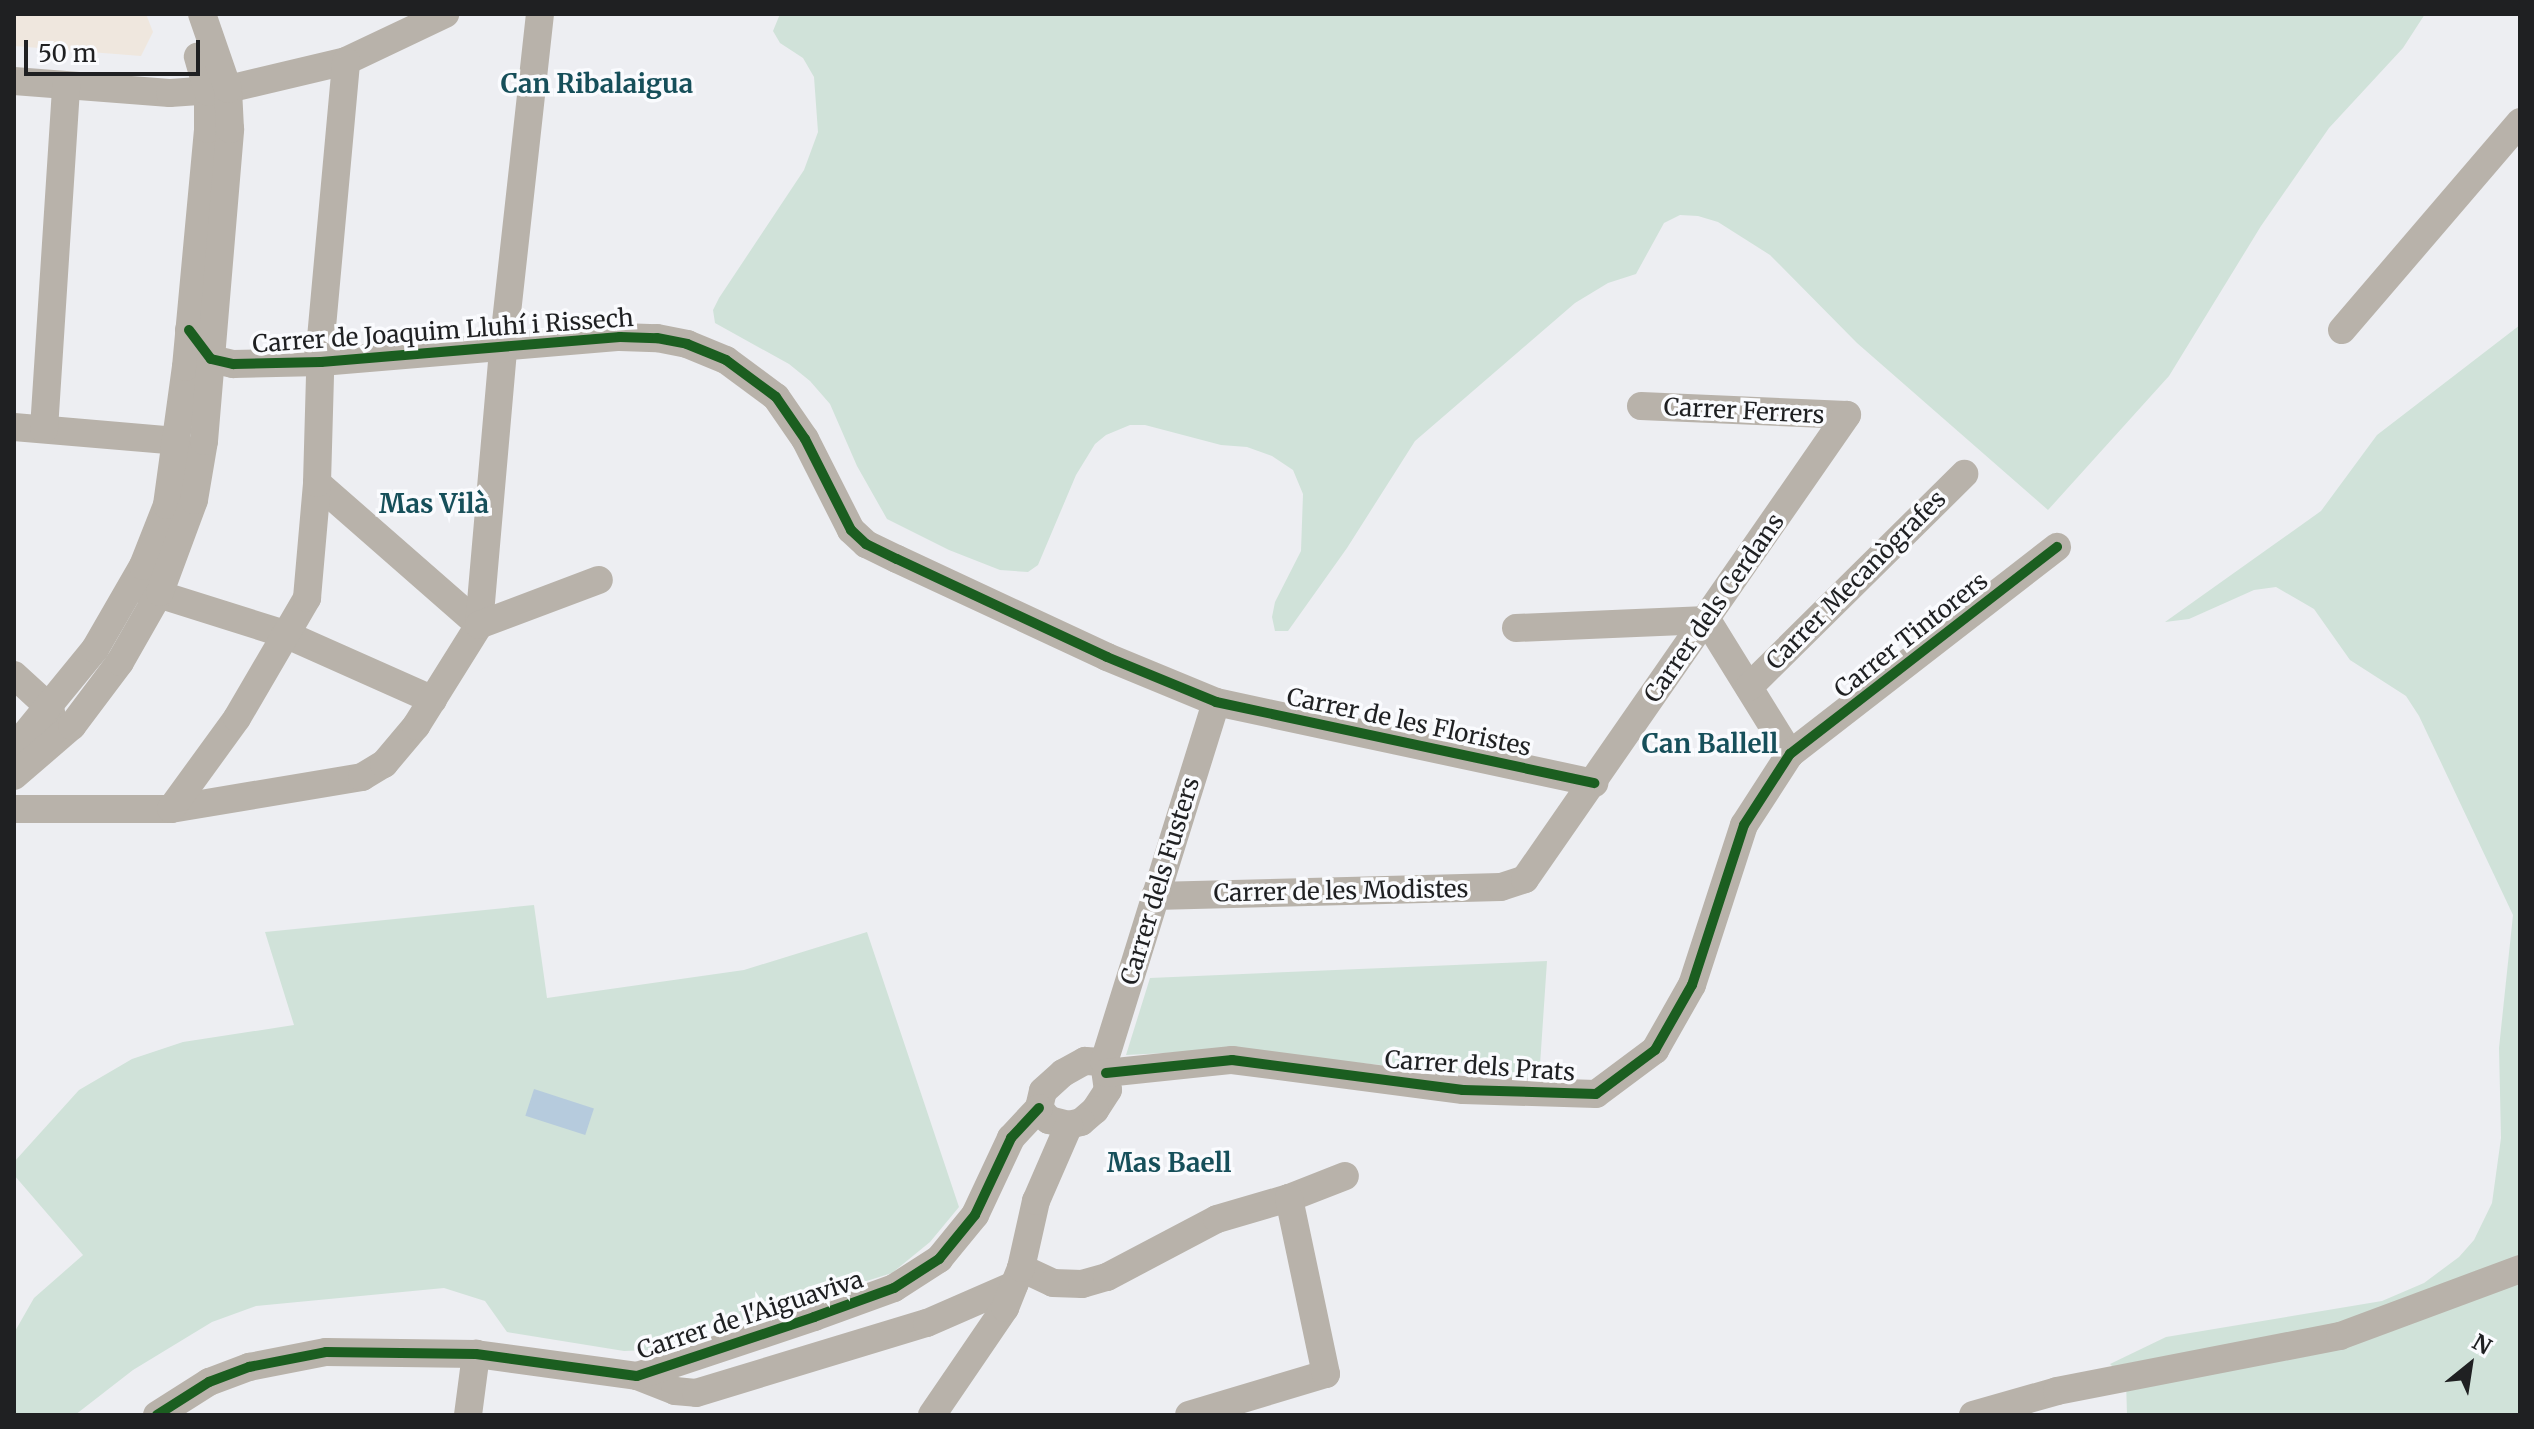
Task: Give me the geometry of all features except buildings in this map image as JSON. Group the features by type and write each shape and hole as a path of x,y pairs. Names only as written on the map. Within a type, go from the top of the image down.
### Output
{"street":[{"path":"14,748 50,708 95,649 131,587 167,505 218,91 183,14"},
{"path":"14,776 72,726 120,662 160,592 187,523 199,471 230,129 218,91 202,14"},
{"path":"14,81 66,86 218,91 346,61 445,14"},
{"path":"14,809 171,809 362,777 384,764 433,700 479,625 503,349 540,14"},
{"path":"171,809 237,718 307,598 317,483 321,362 346,61"},
{"path":"44,429 66,86"},
{"path":"2342,330 2520,122"},
{"path":"189,330 211,359"},
{"name":"Carrer de Joaquim Lluhí i Rissech","path":"211,359 233,364 321,362 635,336 687,344 726,360 758,381 793,418 844,519 866,544 1107,657 1216,702"},
{"name":"Carrer Ferrers","path":"1641,406 1847,415"},
{"name":"Carrer dels Cerdans","path":"1525,879 1847,415"},
{"path":"14,427 176,441 199,471"},
{"name":"Carrer Mecanògrafes","path":"1749,687 1964,474"},
{"path":"317,483 479,625"},
{"name":"Carrer Tintorers","path":"1790,754 2057,547"},
{"path":"479,625 599,580"},
{"path":"131,587 160,592 285,634 433,700"},
{"path":"1516,628 1707,620 1790,754"},
{"path":"14,675 50,708 56,738"},
{"name":"Carrer de les Floristes","path":"1216,702 1594,783"},
{"name":"Carrer dels Fusters","path":"1105,1067 1216,702"},
{"name":"Carrer dels Prats","path":"1105,1067 1232,1060 1463,1090 1596,1094 1655,1050 1692,985 1744,825 1790,754"},
{"name":"Carrer de les Modistes","path":"1155,896 1501,887 1525,879"},
{"path":"1085,1061 1105,1067 1108,1090 1095,1110 1081,1122 1069,1125 1049,1120 1039,1108 1043,1091 1063,1073 1085,1061"},
{"name":"Carrer de l'Aiguaviva","path":"637,1376 869,1297 915,1277 957,1240 981,1204 1011,1138 1039,1108"},
{"path":"932,1415 1005,1308 1018,1277 1036,1201 1069,1125"},
{"path":"1018,1277 1082,1284 1107,1277 1217,1219 1289,1198 1345,1176"},
{"path":"1189,1415 1326,1374 1289,1198"},
{"path":"1973,1415 2057,1391 2340,1336 2520,1269"},
{"name":"Carrer de l'Aiguaviva","path":"157,1415 209,1382 283,1359 372,1350 476,1354 637,1376 675,1391 694,1404 914,1327 1018,1277"},
{"path":"468,1415 476,1354"},
{"path":"694,1404 700,1356"}],"shaded area":[{"path":"14,14 146,14 153,32 141,56 14,46"}],"green space":[{"path":"780,14 2425,14 2403,48 2329,128 2261,226 2169,376 2048,510 1857,343 1770,255 1718,222 1680,215 1664,223 1636,274 1608,283 1575,303 1415,441 1347,548 1288,631 1275,631 1272,617 1275,602 1301,551 1303,494 1293,470 1272,456 1247,447 1221,445 1145,425 1130,425 1106,435 1095,444 1076,475 1038,565 1028,572 1000,570 949,550 887,519 857,466 830,404 810,381 789,364 715,323 713,310 719,298 804,170 818,132 814,77 803,58 780,43 773,31"},
{"path":"2520,325 2520,1415 2127,1415 2126,1380 2110,1364 2166,1337 2382,1301 2424,1283 2459,1257 2474,1240 2492,1203 2501,1138 2499,1048 2513,915 2419,716 2406,696 2350,660 2314,609 2276,587 2254,590 2189,619 2165,622 2321,511 2377,435"},
{"path":"534,905 547,998 744,970 867,932 959,1207 930,1242 892,1273 648,1350 624,1351 507,1332 485,1301 444,1288 256,1306 212,1322 133,1370 75,1415 14,1415 14,1333 34,1298 83,1255 14,1175 14,1162 79,1090 132,1059 183,1042 294,1025 265,932"},
{"path":"1547,961 1539,1080 1224,1050 1126,1055 1150,978"}],"water":[{"path":"534,1089 594,1108 585,1135 525,1116"}],"cycle path":[{"path":"189,330 211,359 233,364 321,362 620,337 657,338 687,344 726,360 776,397 805,439 851,530 866,544 1107,657 1216,702 1594,783"},
{"path":"1106,1073 1232,1060 1463,1090 1596,1094 1655,1050 1692,985 1744,825 1790,754 2057,547"},
{"path":"157,1415 209,1382 249,1367 326,1352 476,1354 637,1376 814,1317 894,1288 939,1259 975,1215 1011,1138 1039,1108"}],"district":[{"name":"Can Ribalaigua","path":"597,84"},
{"name":"Mas Vilà","path":"434,504"},
{"name":"Can Ballell","path":"1710,744"},
{"name":"Mas Baell","path":"1169,1163"}]}
